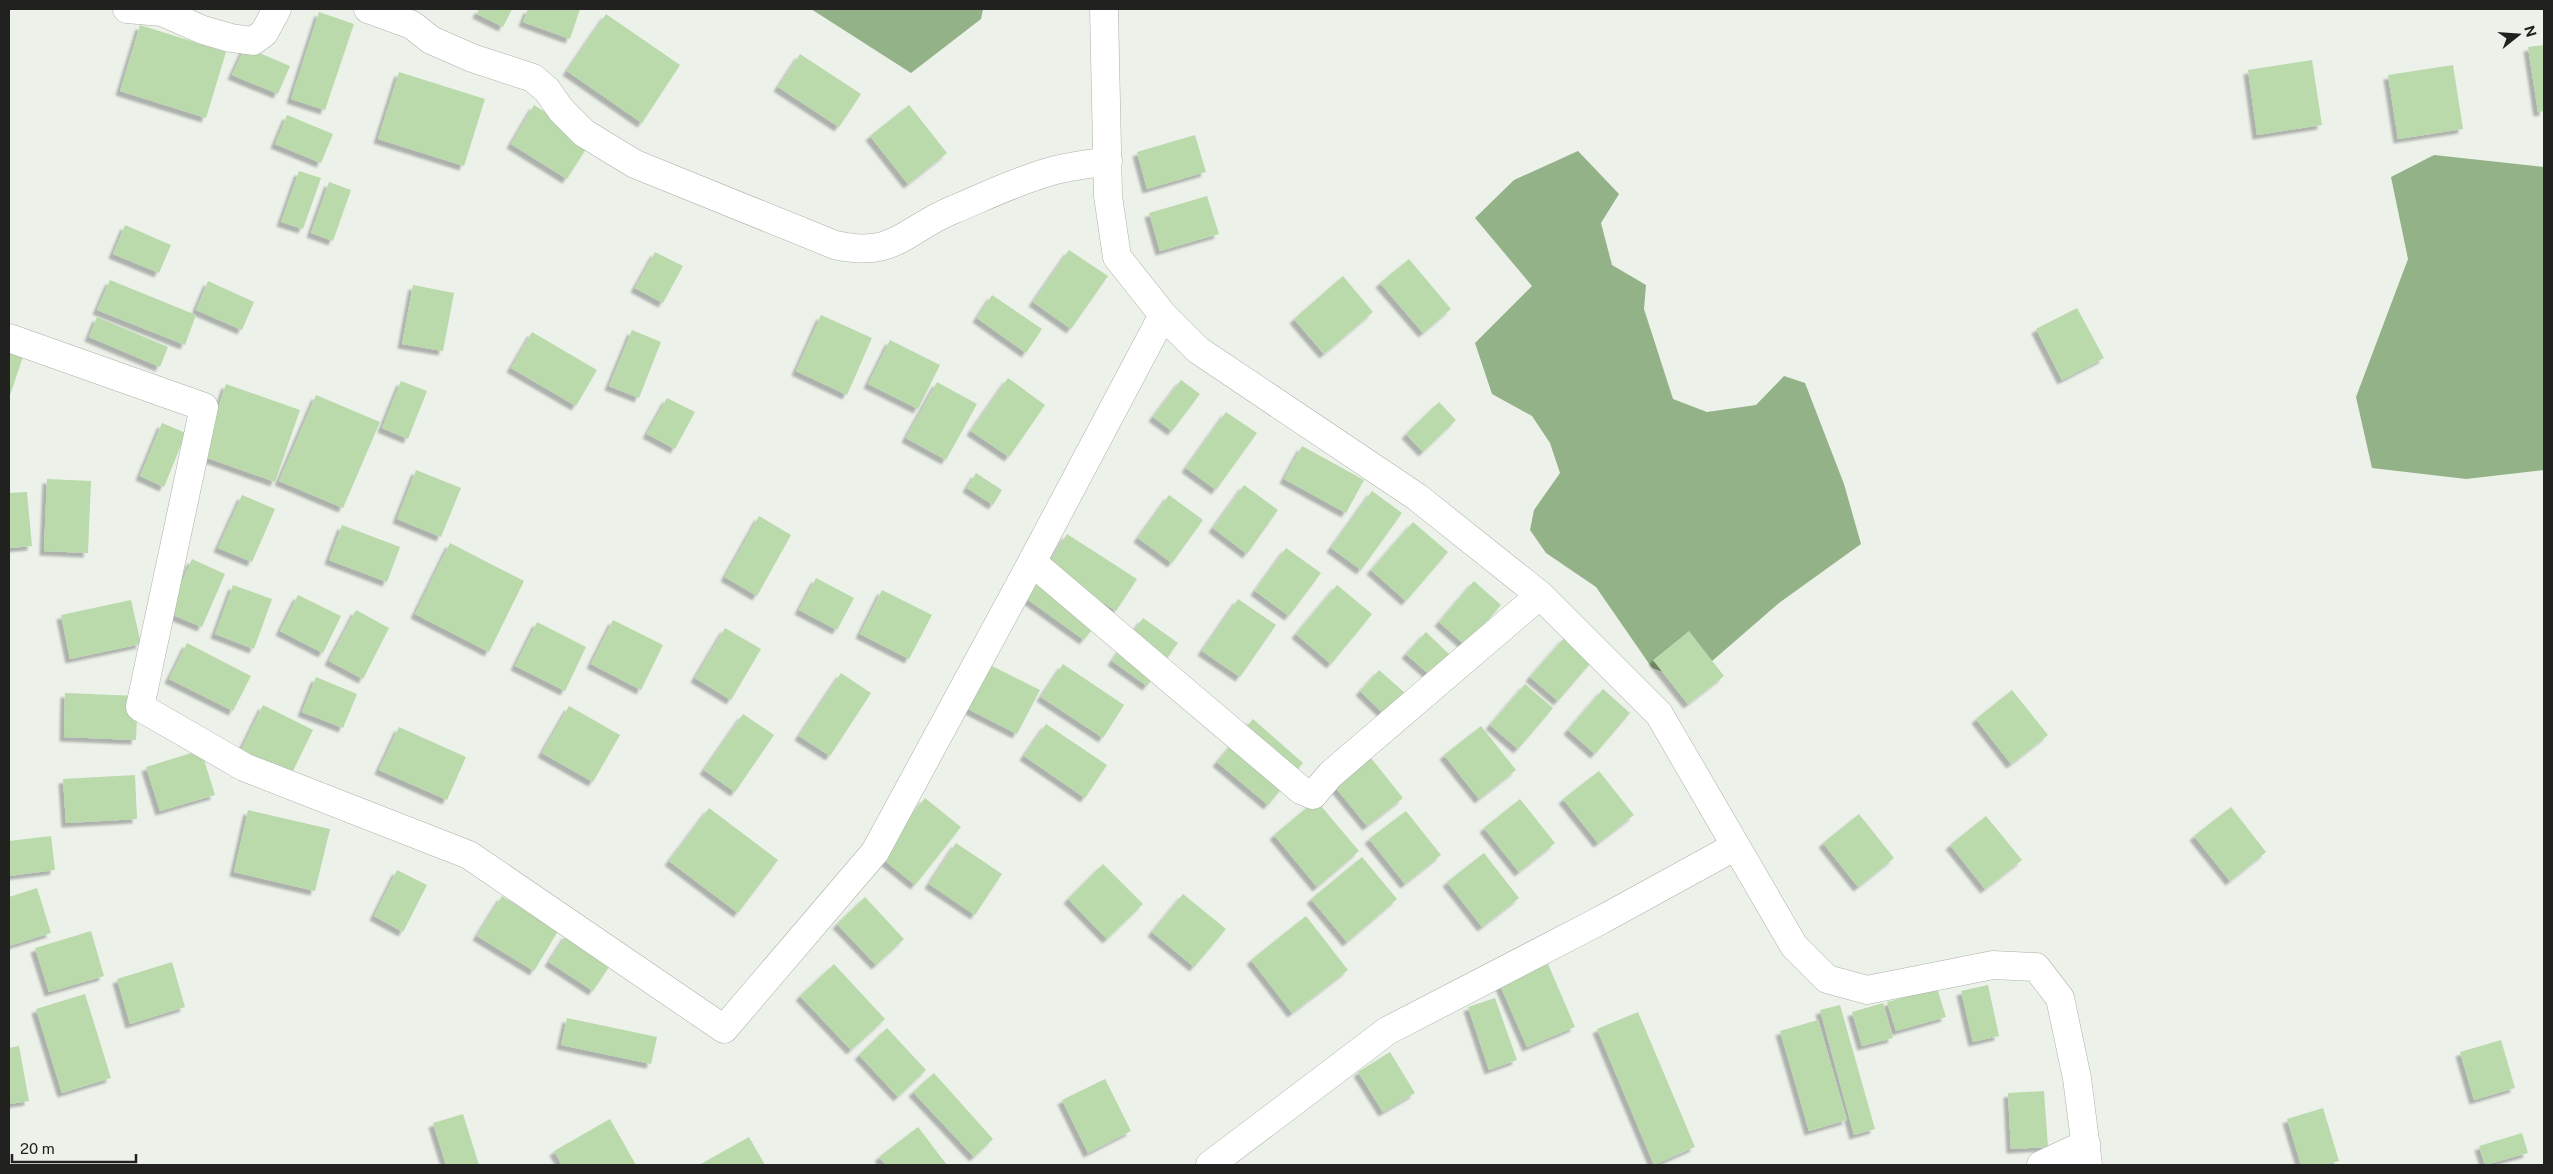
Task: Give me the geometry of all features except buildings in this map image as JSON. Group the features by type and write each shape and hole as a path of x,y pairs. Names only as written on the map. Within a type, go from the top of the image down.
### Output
{"street":[{"path":"127,9 162,12 204,30 231,38 254,41 264,33 277,9"},
{"path":"368,9 412,25 431,40 472,58 534,78 547,90 561,110 584,133 636,164 834,245 857,250 881,247 905,237 952,210 1051,171 1108,160"},
{"path":"1104,9 1108,196 1117,258 1163,315 1198,350 1417,497 1540,595 1660,714 1794,946 1827,979 1867,990 1993,965 2036,967 2060,998 2077,1078 2087,1155 2041,1165"},
{"path":"9,338 204,408 140,707 244,767 470,855 724,1029 875,852 1163,315"},
{"path":"1032,562 1302,790 1313,795 1331,774 1540,595"},
{"path":"1210,1165 1387,1031 1601,920 1736,846"}],"shaded area":[{"path":"811,9 983,9 981,19 911,73"},
{"path":"1578,151 1619,194 1601,223 1612,265 1646,285 1644,309 1673,399 1707,412 1756,405 1784,376 1805,383 1844,484 1861,544 1779,603 1704,668 1681,678 1652,668 1596,587 1546,553 1530,530 1534,510 1560,473 1550,443 1532,416 1492,394 1475,343 1532,286 1475,218 1514,180"},
{"path":"2434,155 2544,167 2544,470 2466,479 2372,468 2356,397 2408,259 2391,177"}]}
